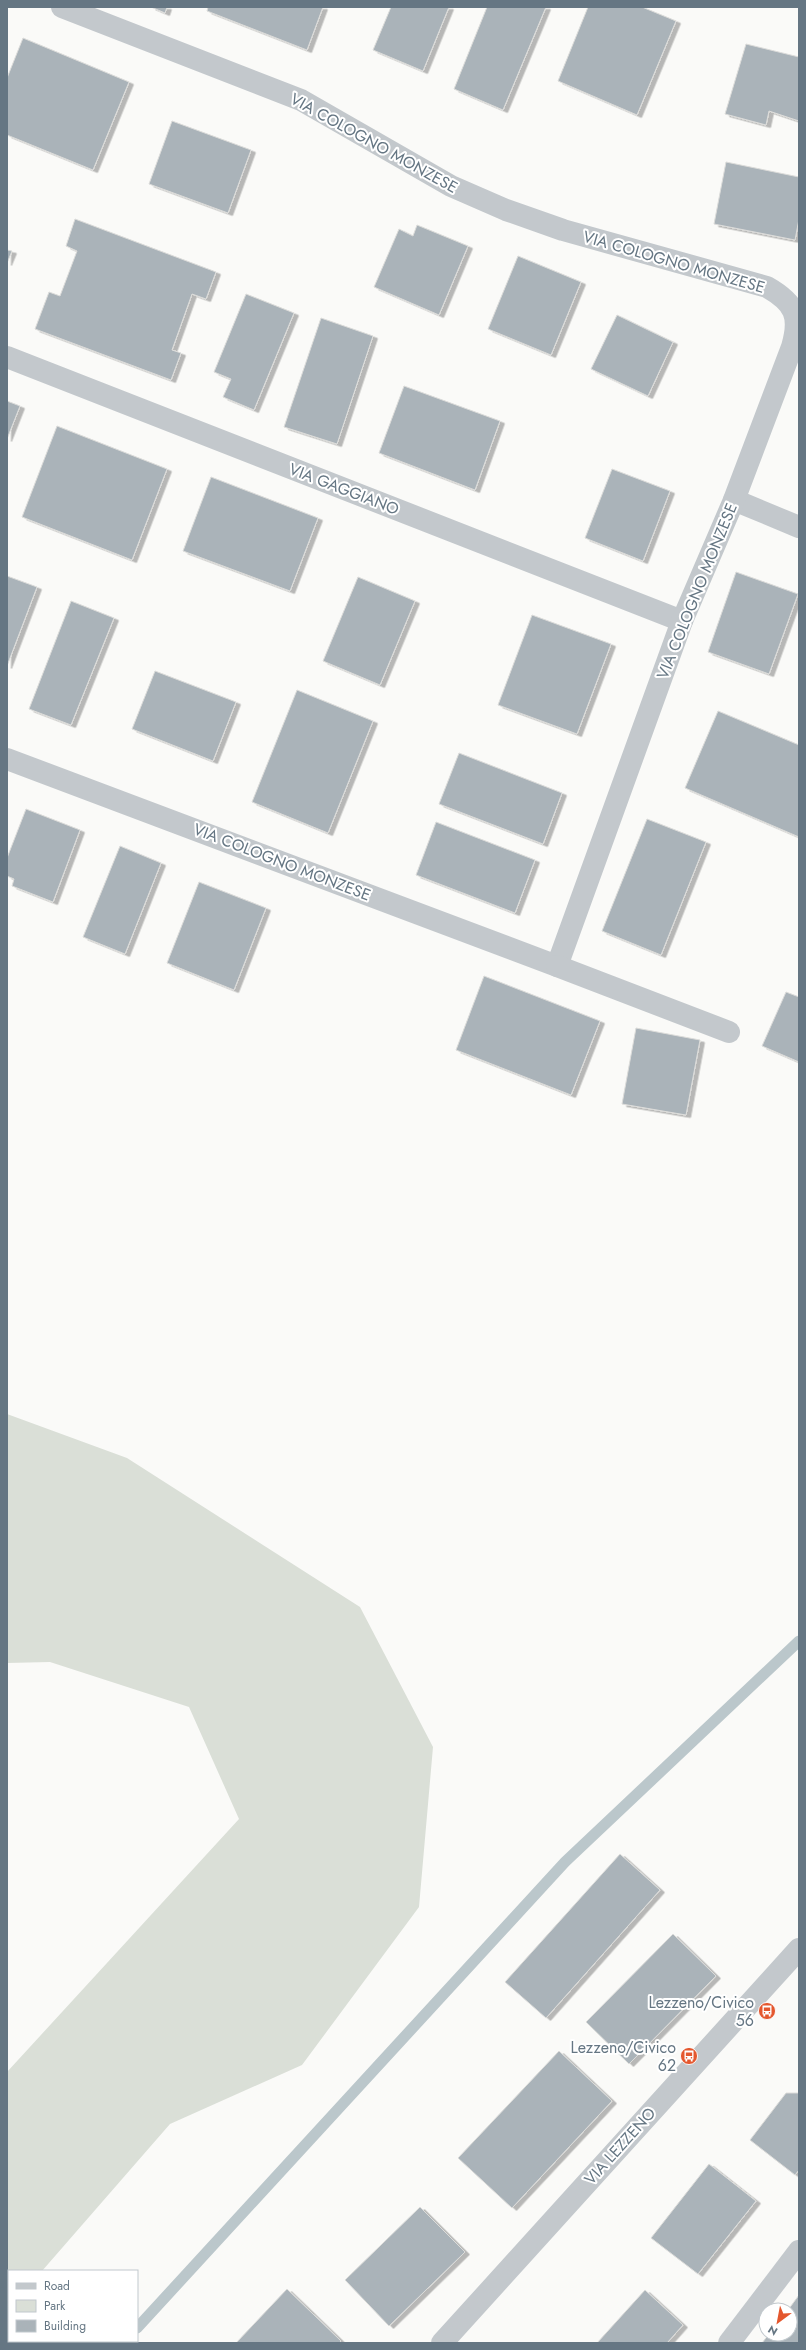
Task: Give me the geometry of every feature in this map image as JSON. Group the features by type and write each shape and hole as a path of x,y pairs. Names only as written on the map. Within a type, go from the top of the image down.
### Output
{"street":[{"name":"VIA COLOGNO MONZESE","path":"62,7 301,100 451,186 478,199 563,230 757,284 782,297 794,310 797,324 795,338 734,500 682,622 557,966"},
{"name":"VIA GAGGIANO","path":"7,357 682,622"},
{"path":"734,500 799,527"},
{"name":"VIA COLOGNO MONZESE","path":"7,759 729,1032"},
{"name":"VIA LEZZENO","path":"442,2343 799,1949"},
{"path":"729,2343 799,2251"}],"green space":[{"path":"7,1414 127,1458 360,1607 433,1747 419,1907 302,2065 170,2124 43,2270 8,2270 7,2318 7,2072 239,1819 189,1707 50,1662 7,1663"}],"building":[{"path":"151,7 167,7 165,13"},
{"path":"208,7 323,7 307,50 207,11"},
{"path":"391,7 449,7 423,71 373,50"},
{"path":"487,7 546,7 503,110 454,89"},
{"path":"588,7 642,7 676,21 637,115 558,81"},
{"path":"23,38 129,82 93,170 7,135 7,78"},
{"path":"746,44 799,57 799,121 769,111 766,125 725,114"},
{"path":"172,121 251,150 228,213 149,184"},
{"path":"726,162 799,177 799,219 795,240 714,224"},
{"path":"75,219 216,272 206,299 192,294 172,350 181,353 171,380 35,329 49,292 60,296 77,251 66,246"},
{"path":"417,225 468,246 439,315 374,287 399,229 413,236"},
{"path":"7,250 12,251 7,263"},
{"path":"518,256 581,282 551,355 488,329"},
{"path":"246,294 294,313 254,410 223,397 231,379 214,372"},
{"path":"617,315 673,342 648,396 591,369"},
{"path":"321,318 373,336 337,444 284,427"},
{"path":"404,386 500,421 475,490 379,453"},
{"path":"7,401 20,406 7,439"},
{"path":"57,426 167,469 132,560 22,517"},
{"path":"612,469 670,491 643,561 585,538"},
{"path":"211,477 318,518 290,591 183,551"},
{"path":"736,572 798,594 769,674 708,652"},
{"path":"7,576 37,587 7,666"},
{"path":"358,577 415,601 380,685 323,661"},
{"path":"71,601 114,618 71,725 29,709"},
{"path":"532,615 611,644 577,734 498,705"},
{"path":"155,671 236,702 213,761 132,729"},
{"path":"297,690 373,721 328,833 252,802"},
{"path":"718,711 799,745 799,837 685,788"},
{"path":"459,753 562,793 543,844 439,804"},
{"path":"26,809 80,830 53,902 12,886 14,879 7,876 7,858"},
{"path":"647,819 706,842 661,955 602,931"},
{"path":"436,822 535,860 515,913 416,875"},
{"path":"120,846 161,863 125,954 83,937"},
{"path":"199,882 266,908 234,990 167,963"},
{"path":"484,976 600,1021 571,1095 456,1050"},
{"path":"786,992 799,997 799,1062 762,1046"},
{"path":"636,1028 700,1040 686,1115 622,1104"},
{"path":"620,1854 660,1890 546,2018 505,1982"},
{"path":"673,1934 716,1976 629,2064 586,2022"},
{"path":"559,2051 612,2101 512,2208 458,2158"},
{"path":"786,2093 799,2093 799,2170 795,2175 750,2140"},
{"path":"709,2164 756,2201 698,2274 651,2238"},
{"path":"420,2207 465,2252 389,2326 345,2280"},
{"path":"287,2289 341,2341 339,2343 236,2343"},
{"path":"645,2290 683,2325 667,2343 597,2343"},
{"path":"799,2295 799,2343 762,2343 798,2342 798,2302 794,2302"}],"waterway":[{"path":"138,2327 565,1862 799,1641"}],"place":[{"name":"Lezzeno/Civico 56","path":"767,2011"},
{"name":"Lezzeno/Civico 62","path":"689,2056"}]}
